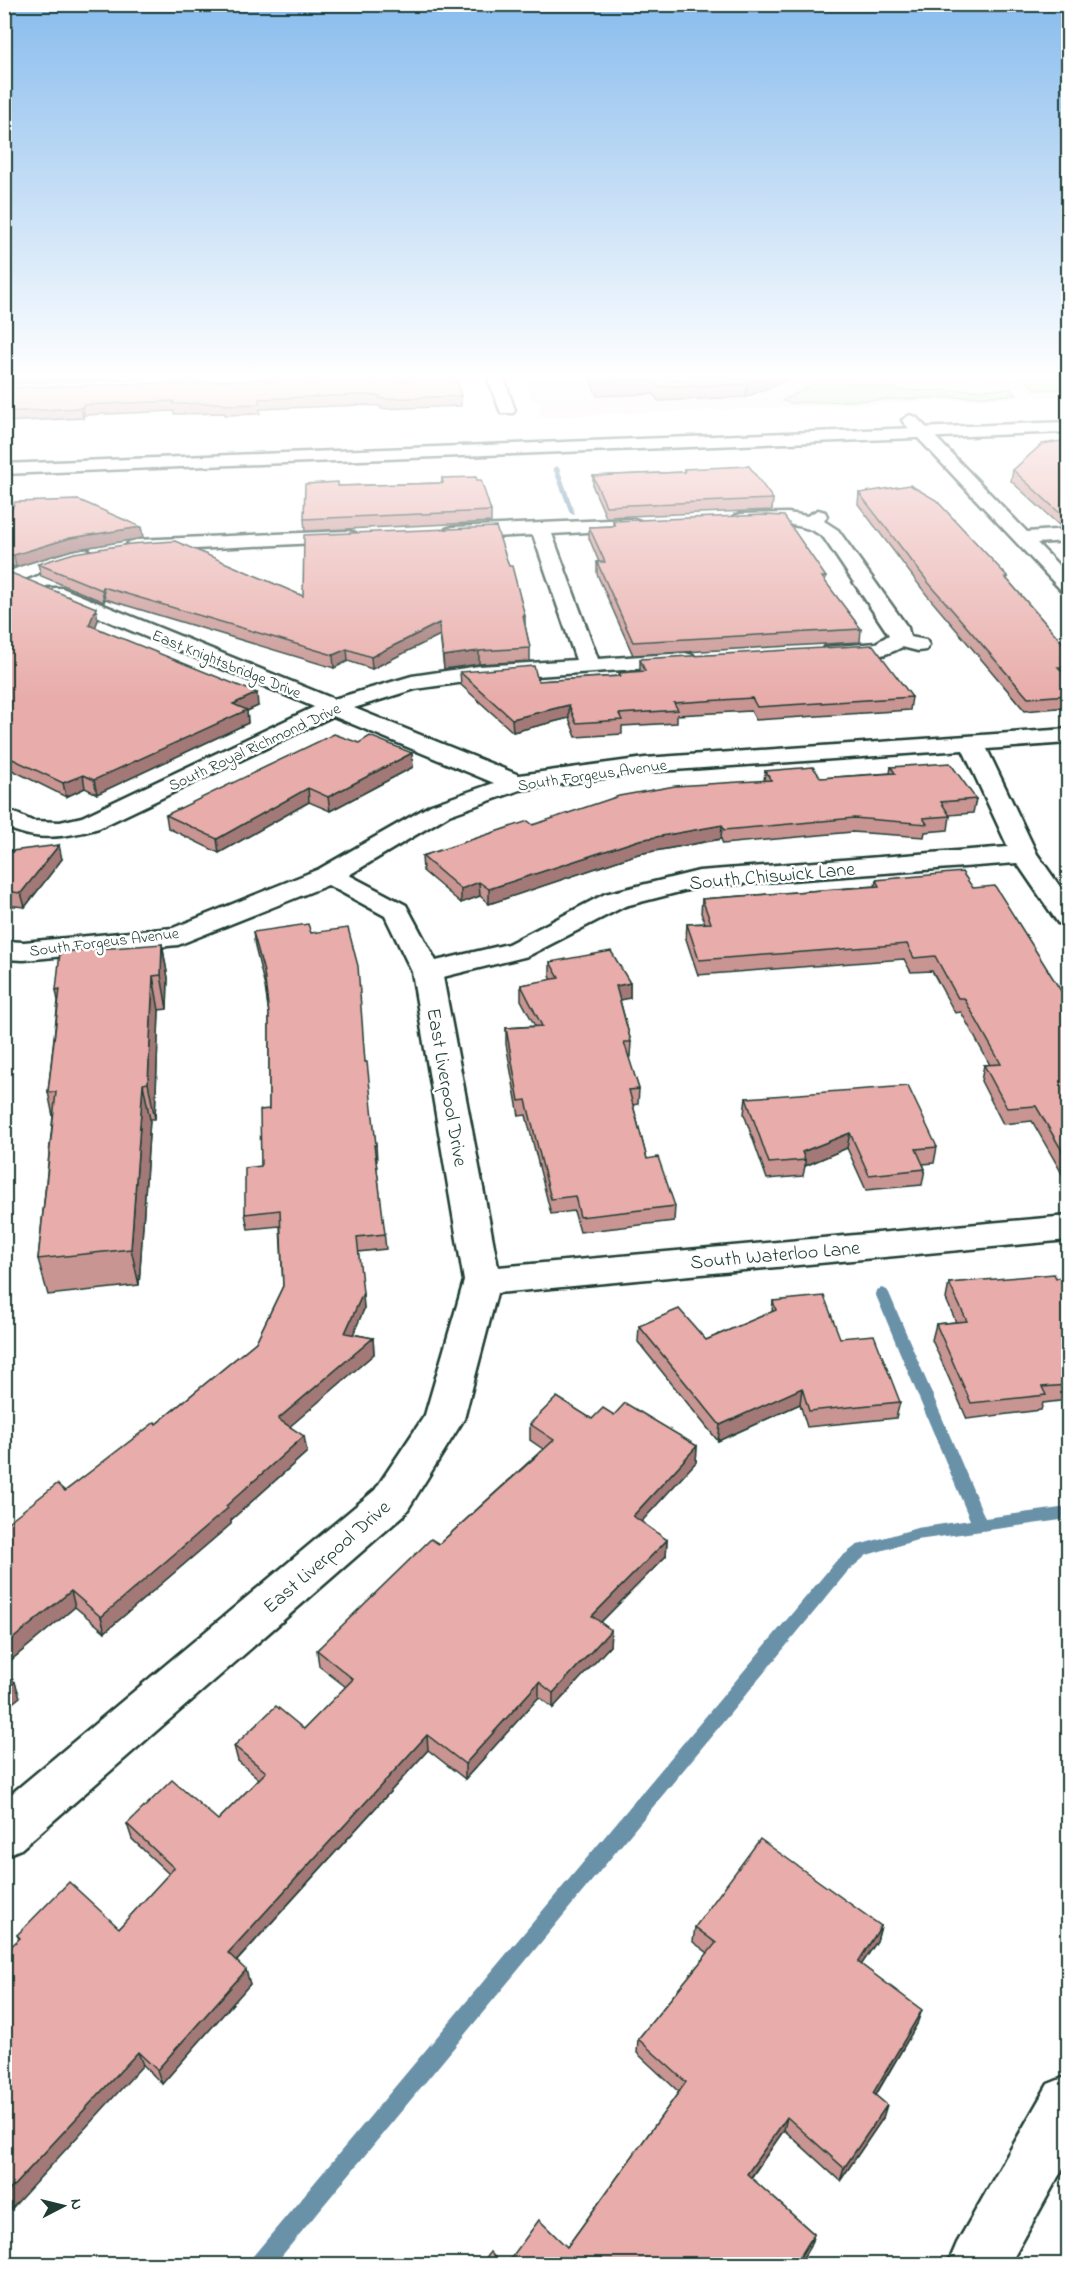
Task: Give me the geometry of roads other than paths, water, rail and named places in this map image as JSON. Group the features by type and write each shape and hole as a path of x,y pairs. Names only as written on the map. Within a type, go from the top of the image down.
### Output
{"street":[{"path":"972,485 1068,586"},
{"path":"718,521 815,519 831,534 900,635 908,643 876,649 814,653"},
{"path":"433,534 647,524"},
{"path":"541,530 589,665"},
{"path":"1022,538 1068,535"},
{"path":"122,548 361,537"},
{"path":"10,574 102,550"},
{"name":"East Knightsbridge Drive","path":"10,574 516,783"},
{"name":"South Royal Richmond Drive","path":"4,816 27,828 60,830 90,824 333,707 412,683 479,673 707,659"},
{"name":"South Forgeus Avenue","path":"4,950 24,951 178,936 328,875 440,810 516,783 645,765 1068,736"},
{"path":"972,743 1024,854 1068,917"},
{"name":"South Chiswick Lane","path":"427,972 518,950 615,900 699,879 1024,854"},
{"name":"East Liverpool Drive","path":"4,1833 390,1502 444,1419 482,1281 427,972 396,911 328,875"},
{"name":"South Waterloo Lane","path":"482,1281 1068,1228"},
{"path":"978,2265 1068,2104"}],"waterway":[{"path":"562,485 573,513"},
{"path":"882,1293 980,1525"},
{"path":"261,2264 842,1566 862,1550 917,1534 1068,1513"}]}
